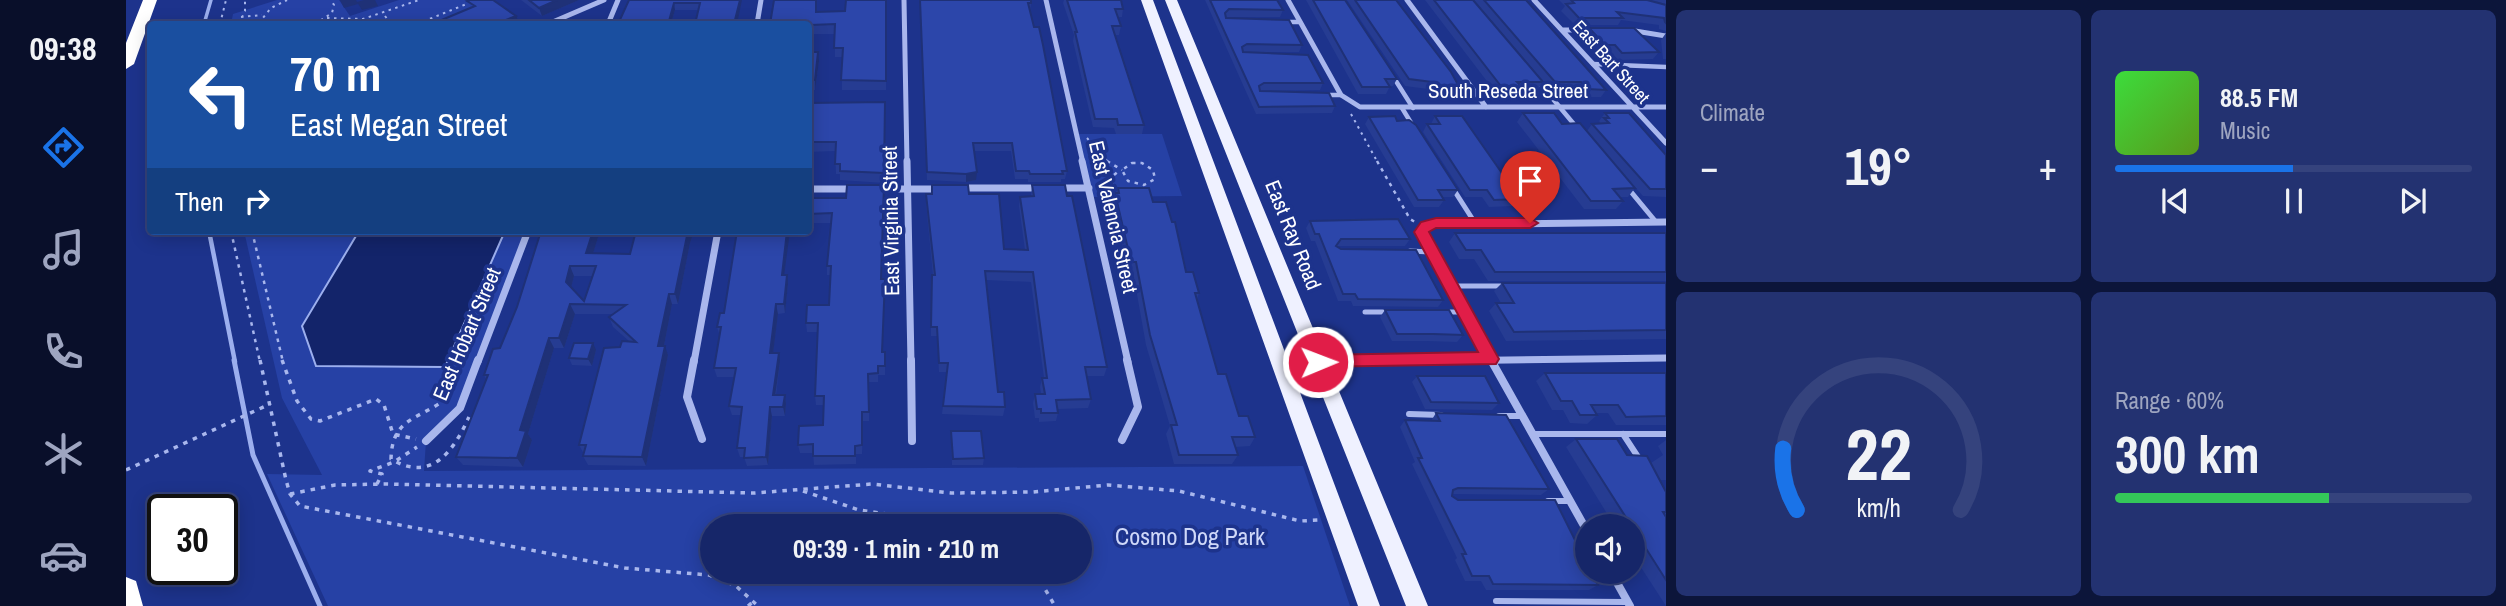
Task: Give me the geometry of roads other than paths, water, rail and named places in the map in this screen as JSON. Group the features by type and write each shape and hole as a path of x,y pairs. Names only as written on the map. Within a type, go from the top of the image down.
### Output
{"highway":[{"path":"126,64 150,0"},
{"path":"126,590 129,606"}],"main road":[{"path":"1147,0 1369,606"},
{"name":"East Ray Road","path":"1171,0 1416,606"}],"street":[{"path":"555,21 604,0"},
{"path":"609,21 618,0"},
{"path":"758,21 761,0"},
{"name":"East Virginia Street","path":"904,0 912,441"},
{"name":"East Valencia Street","path":"1046,0 1138,407 1122,440"},
{"path":"1288,0 1341,95"},
{"path":"1407,0 1486,107"},
{"name":"East Bart Street","path":"1534,0 1666,143"},
{"path":"1562,30 1600,30"},
{"path":"1626,30 1666,36"},
{"name":"South Reseda Street","path":"1341,95 1352,104 1365,107 1666,107"},
{"path":"812,189 858,189"},
{"path":"870,189 1090,190"},
{"path":"1578,514 1421,236 1425,227 1475,223 1666,222"},
{"name":"East Hobart Street","path":"426,441 460,408 526,235"},
{"path":"702,439 687,397 717,235"},
{"path":"1282,363 1666,358"},
{"path":"1618,584 1629,604"}],"lane":[{"path":"1276,22 1300,22"},
{"path":"1307,57 1320,57"},
{"path":"1593,64 1666,66"},
{"path":"1392,75 1413,108"},
{"path":"1532,75 1586,138"},
{"path":"1314,95 1341,95"},
{"path":"1402,108 1417,131"},
{"path":"1446,177 1475,223"},
{"path":"1621,180 1656,222"},
{"path":"1403,251 1430,252"},
{"path":"1449,286 1517,286"},
{"path":"1365,312 1402,312"},
{"path":"1439,312 1464,312"},
{"path":"1409,414 1447,415"},
{"path":"1485,415 1522,416"},
{"path":"1533,434 1666,434"},
{"path":"1622,434 1644,468"},
{"path":"1544,501 1571,501"},
{"path":"1496,601 1629,604"}],"waterway":[{"path":"205,21 211,0"},
{"path":"210,235 235,362"},
{"path":"234,360 253,455 320,606"}],"park label":[{"name":"Cosmo Dog Park","path":"1190,537"}]}
